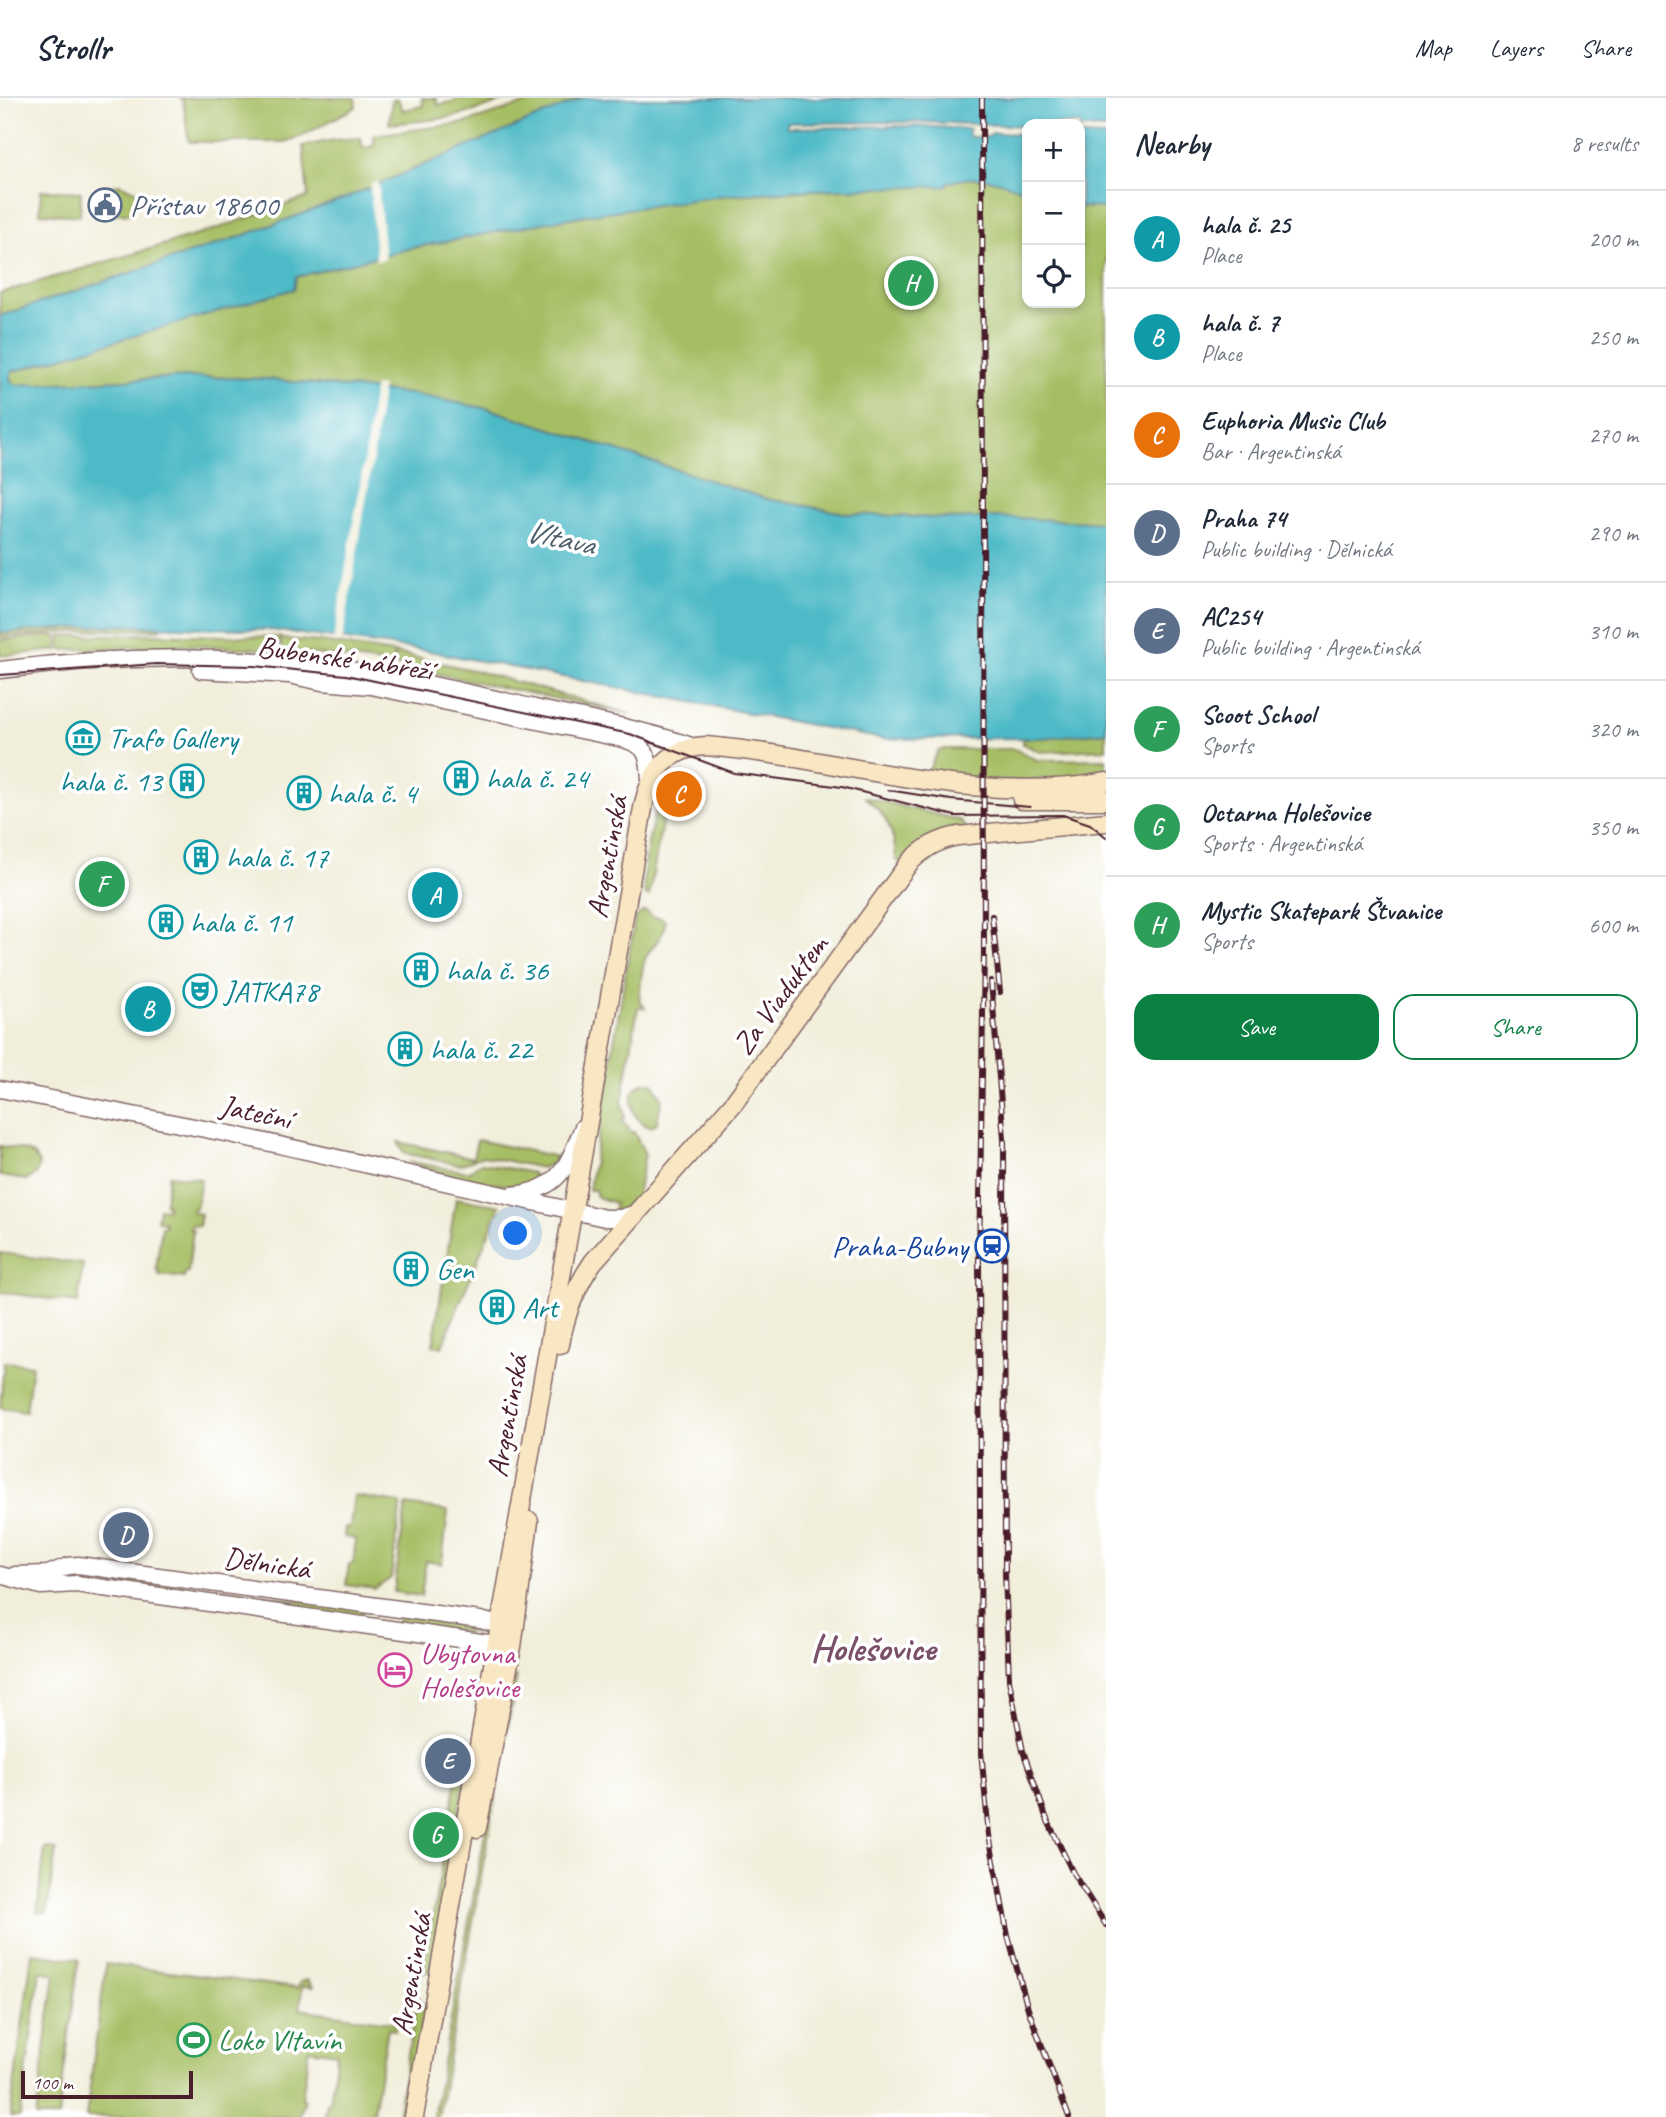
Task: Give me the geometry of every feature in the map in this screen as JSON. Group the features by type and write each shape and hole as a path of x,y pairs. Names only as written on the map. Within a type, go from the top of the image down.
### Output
{"main road":[{"name":"Argentinská","path":"414,2117 507,1643 500,1625 643,808 650,779 663,764 694,747"},
{"path":"694,747 717,747 862,771 1015,789 1061,788 1106,782"},
{"path":"862,771 971,796 1106,800"},
{"name":"Za Viaduktem","path":"634,1214 707,1135 757,1074 909,863 920,852 936,841 982,833 1101,823"},
{"name":"Argentinská","path":"426,2117 567,1310 584,1275 634,1214"}],"street":[{"name":"Bubenské nábřeží","path":"0,670 156,660 222,659 290,664 375,675 641,731 694,747"},
{"name":"Bubenské nábřeží","path":"0,680 192,669 289,675 321,682 371,685 636,742 642,747 647,760 650,779"},
{"name":"Jateční","path":"0,1089 253,1140 572,1211 614,1219 634,1214"},
{"name":"Jateční","path":"499,1195 528,1192 557,1178 569,1161 591,1106"},
{"name":"Dělnická","path":"5,1575 48,1574 78,1565 500,1625"},
{"name":"Dělnická","path":"5,1575 41,1586 76,1584 507,1643"}],"green space":[{"path":"180,98 355,98 356,107 300,137 283,142 189,142 183,100"},
{"path":"422,98 436,98 438,105 455,101 456,98 509,98 450,117 389,124 392,100 398,99 403,110 423,106"},
{"path":"543,98 583,98 344,199 239,237 0,316 0,293 207,232 308,197 303,146 361,138 363,148 374,146 374,135 465,123"},
{"path":"963,178 997,179 1022,190 1022,308 1085,308 1085,207 1106,208 1106,523 996,517 958,519 850,514 767,499 489,409 411,394 266,379 192,377 15,385 10,379 11,372 128,337 295,277 411,248 585,215 728,195 947,183"},
{"path":"119,184 138,192 139,201 130,214 114,213 107,200 109,187"},
{"path":"41,190 81,192 80,216 40,213"},
{"path":"115,625 161,627 160,630 100,630 0,637 0,633"},
{"path":"143,634 279,637 278,650 181,645 61,650 60,636"},
{"path":"57,636 58,650 0,656 0,640"},
{"path":"281,638 394,653 391,664 281,650"},
{"path":"396,653 477,671 630,714 394,665"},
{"path":"1106,732 1106,749 1041,752 1023,744 1023,738"},
{"path":"1015,749 1037,760 1106,759 1106,772 1026,781 994,781 927,773 938,751"},
{"path":"666,788 668,789 649,896 645,895 644,887 646,858 652,823"},
{"path":"864,797 959,820 967,829 930,838 900,862 896,861 894,841 888,824 879,810"},
{"path":"646,911 652,917 665,921 660,937 644,964 639,999 645,1008 638,1007 622,1102 625,1117 622,1120 632,1133 634,1132 645,1154 637,1196 624,1209 614,1211 615,1203 597,1197 595,1190 589,1190 635,918"},
{"path":"640,1084 654,1084 662,1098 657,1123 651,1127 638,1119 632,1104 635,1089"},
{"path":"477,1140 557,1157 542,1168 483,1156 460,1165 404,1153 398,1142 473,1158"},
{"path":"0,1146 24,1150 33,1155 39,1165 36,1175 26,1180 0,1176"},
{"path":"411,1162 468,1172 481,1163 532,1173 539,1183 492,1184 415,1166"},
{"path":"169,1175 201,1179 196,1208 193,1208 192,1212 201,1214 199,1226 191,1225 190,1230 193,1230 188,1273 185,1273 184,1278 158,1275 159,1270 156,1269 162,1226 165,1226 165,1222 157,1221 159,1208 167,1209 168,1205 165,1204"},
{"path":"456,1198 500,1206 442,1346 433,1345"},
{"path":"0,1253 83,1264 78,1303 0,1292"},
{"path":"4,1362 32,1365 26,1412 0,1408"},
{"path":"354,1496 401,1503 391,1578 375,1589 346,1585 349,1564 353,1564 356,1539 344,1537 345,1527 350,1527"},
{"path":"406,1505 448,1511 442,1564 426,1561 421,1596 394,1592"},
{"path":"83,1572 362,1608 363,1613 360,1619 82,1578"},
{"path":"401,1614 488,1628 484,1634 399,1623"},
{"path":"517,1676 438,2117 433,2117 513,1681"},
{"path":"468,1737 469,1755 433,1961 430,1969 423,1973 464,1738"},
{"path":"45,1848 56,1850 47,1913 37,1912"},
{"path":"32,1953 79,1959 58,2117 36,2117 55,1974 40,1971 20,2117 10,2117"},
{"name":"Loko Vltavín","path":"106,1964 298,1988 300,1982 307,1980 313,1987 302,1986 300,2009 396,2023 395,2030 388,2029 372,2117 325,2115 327,2102 330,2102 337,2053 309,2049 302,2098 305,2099 299,2117 86,2117"},
{"path":"418,1997 424,2007 423,2018 405,2117 397,2117"}],"water":[{"name":"Vltava","path":"583,98 1106,98 1106,129 1085,128 1085,119 1022,119 1022,126 923,122 787,123 787,128 918,126 970,129 970,137 988,137 992,133 1022,134 1022,190 997,181 968,178 947,183 947,186 728,195 585,215 411,248 296,277 294,289 11,372 10,379 15,385 192,377 266,379 411,394 489,409 767,499 850,514 958,519 996,517 1106,523 1106,732 1043,738 883,739 423,650 271,630 115,625 0,633 0,316 239,237 343,199"},
{"path":"1085,136 1106,137 1106,208 1085,207"}],"pier":[{"path":"378,181 385,259 376,261 370,185"},
{"path":"374,386 382,387 374,452 342,643 333,642 366,450"}],"tram line":[{"path":"0,675 156,664 254,666 346,675 630,734 734,773 842,787 955,816 1063,815 1090,824 1106,837"},
{"path":"888,790 951,800 1030,807"}],"railway":[{"path":"982,98 984,951 979,1260 981,1751 989,1835 1008,1936 1028,2009 1069,2117"},
{"path":"992,916 1000,992"},
{"path":"991,981 1004,1139 1005,1573 1009,1680 1023,1751 1046,1817 1073,1873 1106,1925"}],"place":[{"name":"Přístav 18600","path":"105,205"},
{"name":"Mystic Skatepark Štvanice","path":"911,283"},
{"name":"Trafo Gallery","path":"83,738"},
{"name":"hala č. 24","path":"461,778"},
{"name":"hala č. 13","path":"187,781"},
{"name":"hala č. 4","path":"304,793"},
{"name":"Euphoria Music Club","path":"679,794"},
{"name":"hala č. 17","path":"201,857"},
{"name":"Scoot School","path":"102,884"},
{"name":"hala č. 25","path":"435,895"},
{"name":"hala č. 11","path":"166,922"},
{"name":"hala č. 36","path":"421,970"},
{"name":"JATKA78","path":"200,991"},
{"name":"hala č. 7","path":"148,1009"},
{"name":"hala č. 22","path":"405,1049"},
{"name":"Praha-Bubny","path":"992,1246"},
{"name":"Gen","path":"411,1269"},
{"name":"Art","path":"497,1307"},
{"name":"Praha 74","path":"126,1535"},
{"name":"Ubytovna Holešovice","path":"395,1670"},
{"name":"AC254","path":"448,1761"},
{"name":"Octarna Holešovice","path":"436,1835"},
{"name":"Loko Vltavín","path":"194,2040"}],"district":[{"name":"Holešovice","path":"873,1647"}]}
